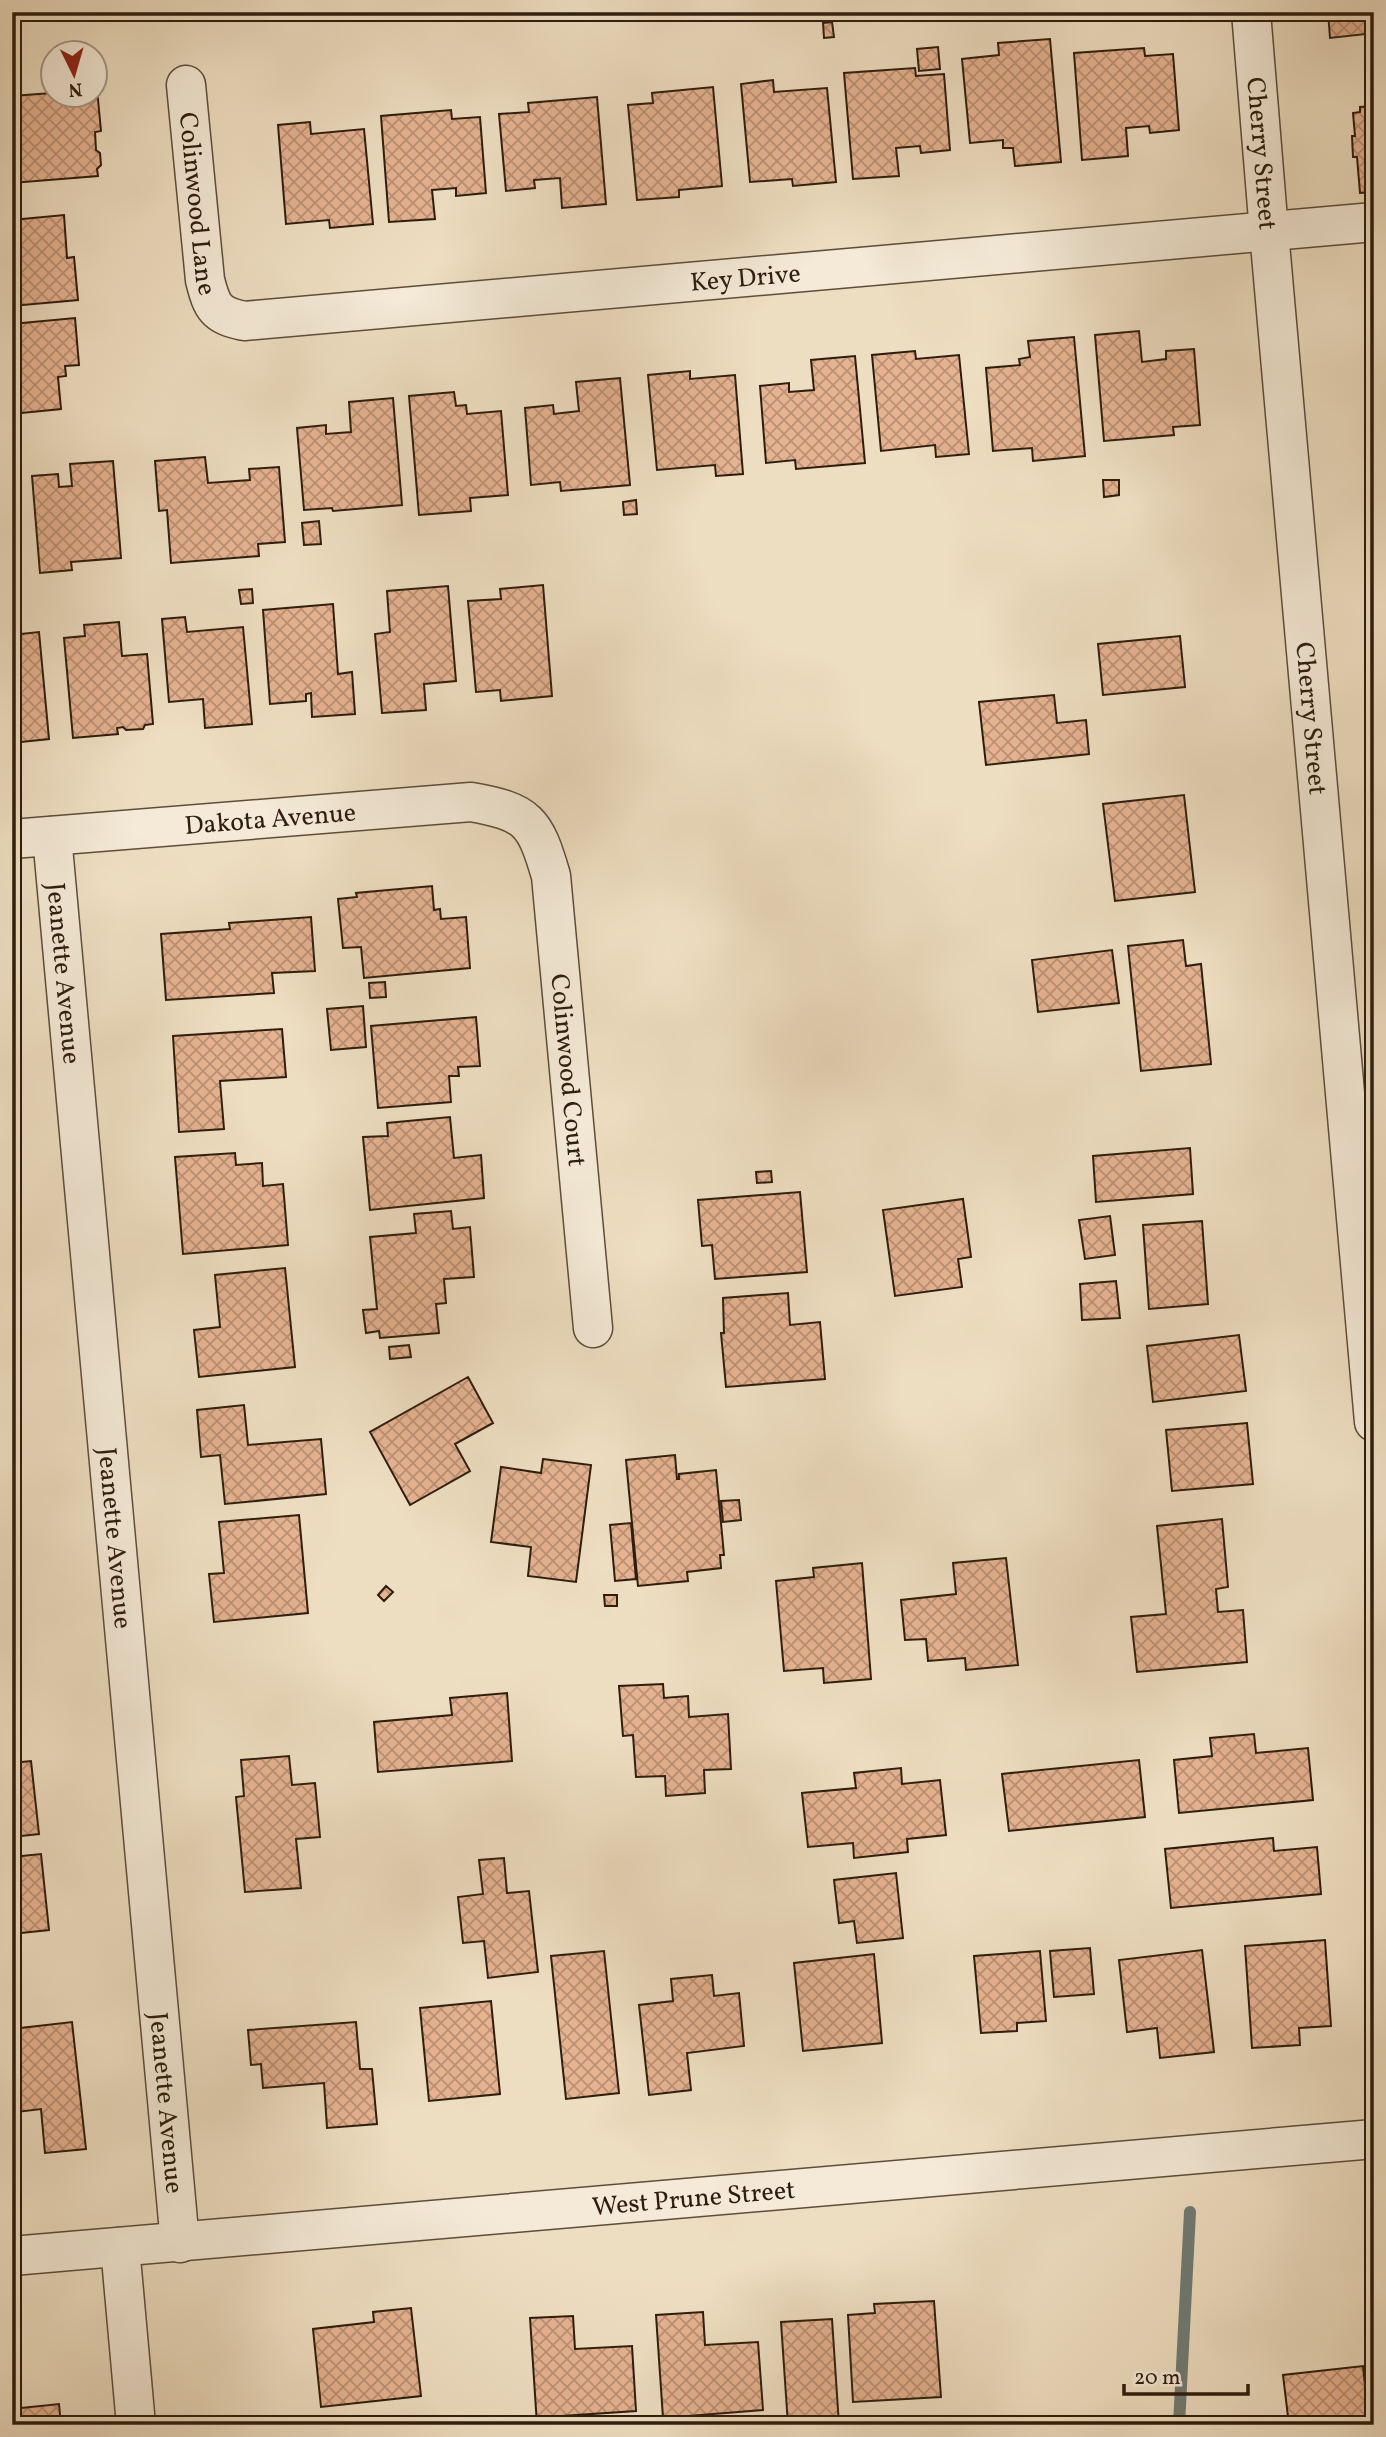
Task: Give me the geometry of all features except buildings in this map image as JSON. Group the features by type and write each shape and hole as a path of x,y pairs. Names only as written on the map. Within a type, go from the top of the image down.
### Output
{"street":[{"name":"Cherry Street","path":"1251,12 1374,1422"},
{"name":"Colinwood Lane","path":"186,85 205,280 210,301 223,316"},
{"name":"Key Drive","path":"223,316 244,321 264,320 1374,222"},
{"name":"Dakota Avenue","path":"12,839 471,802 503,808 524,818"},
{"name":"Colinwood Court","path":"524,818 541,841 551,876 593,1328"},
{"name":"Jeanette Avenue","path":"52,835 180,2243"},
{"name":"West Prune Street","path":"12,2256 1374,2139"},
{"path":"120,2247 136,2425"}],"waterway":[{"path":"1179,2425 1190,2212"}]}
